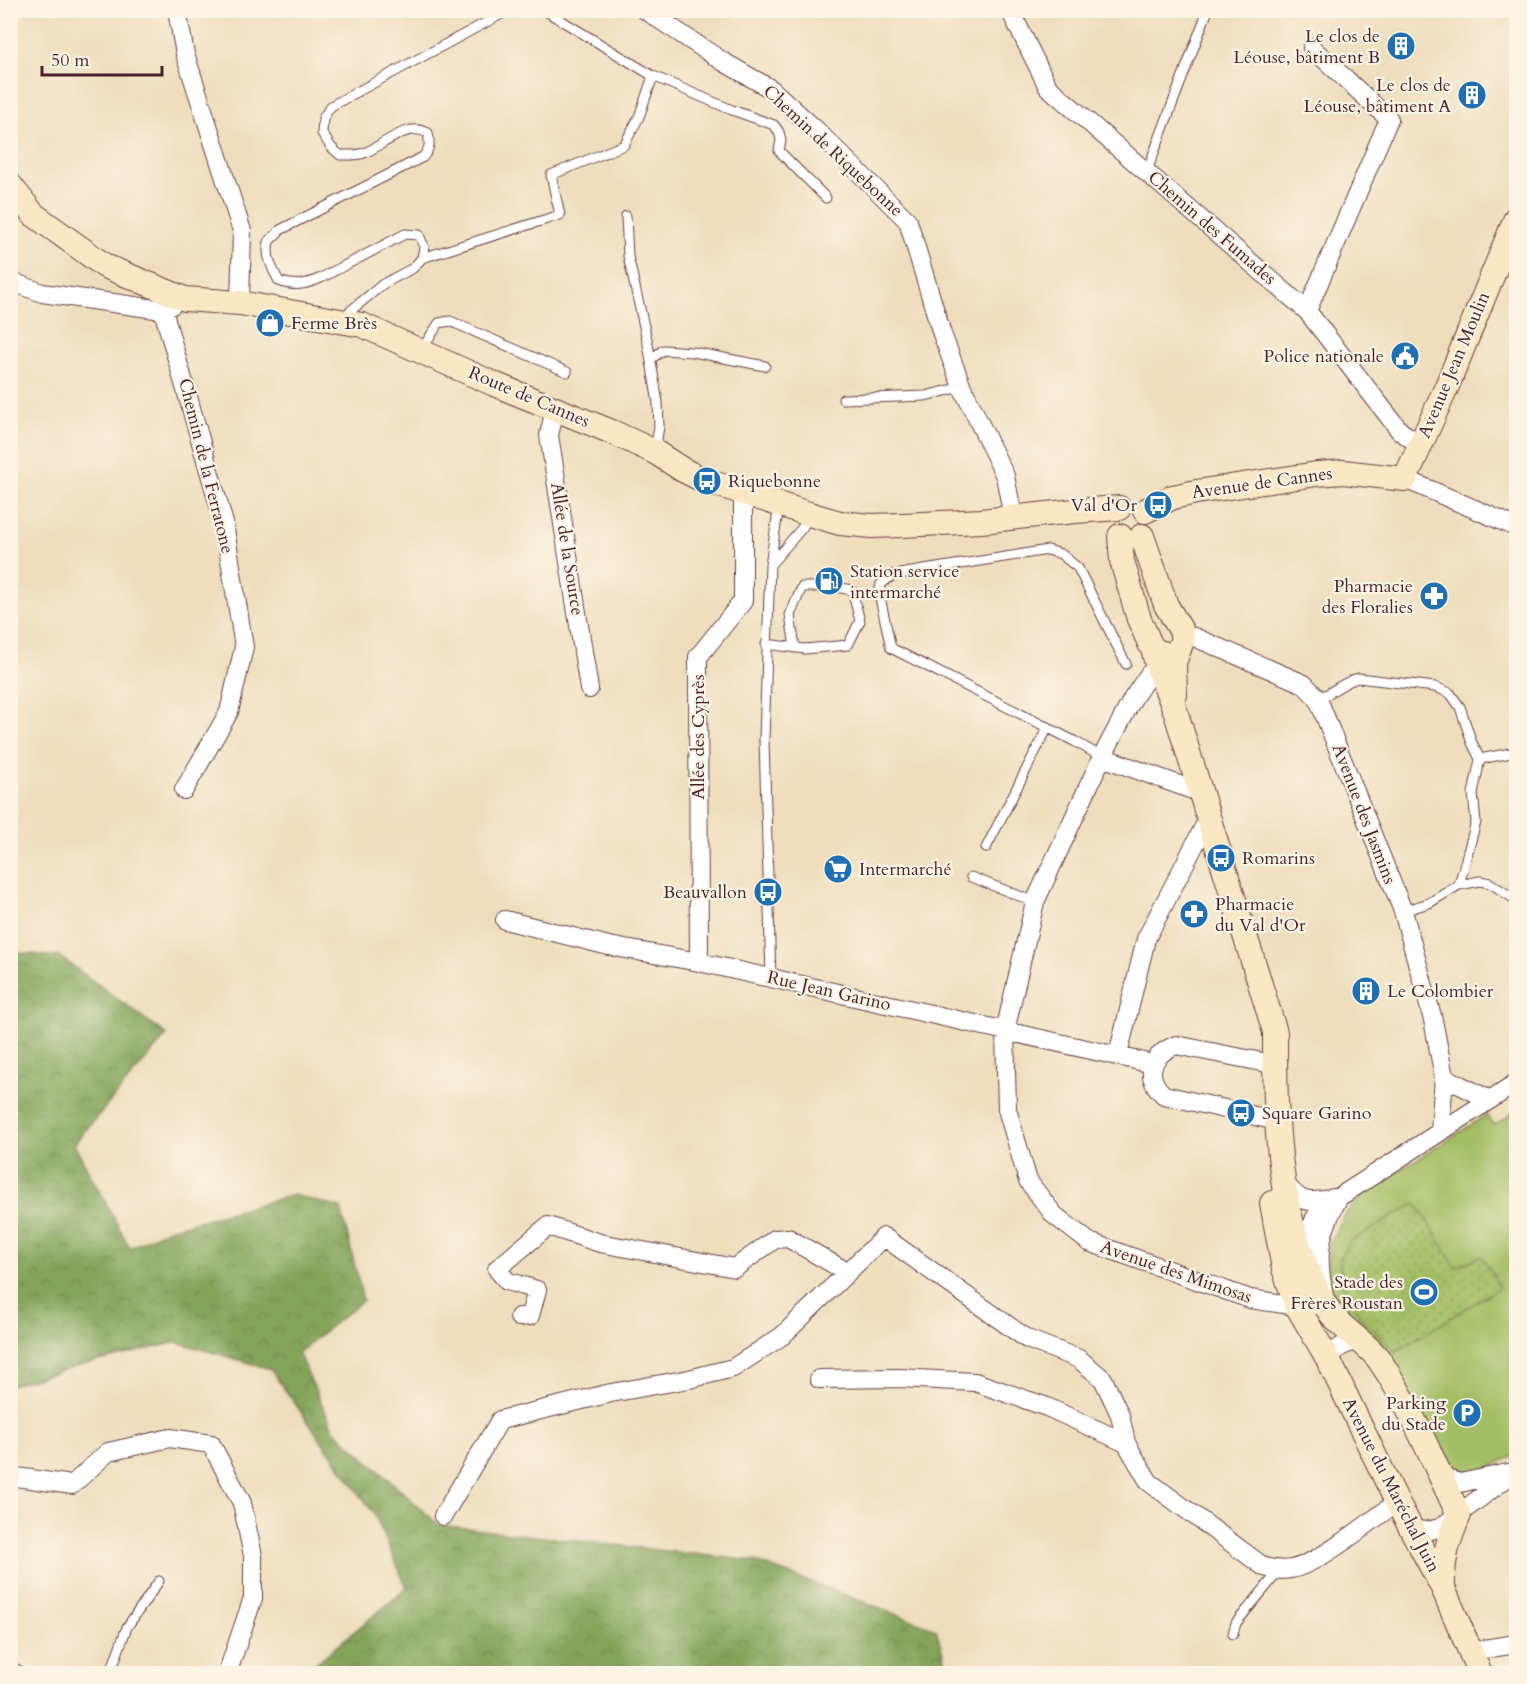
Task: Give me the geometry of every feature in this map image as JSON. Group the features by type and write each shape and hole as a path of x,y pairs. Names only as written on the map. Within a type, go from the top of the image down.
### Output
{"main road":[{"name":"Route de Cannes","path":"10,185 33,214 105,266 185,298 233,302 362,325 655,452 701,479 779,505 840,523 873,526 981,521 1075,510 1124,527"},
{"name":"Avenue Jean Moulin","path":"1405,478 1509,260 1516,218"},
{"name":"Avenue de Cannes","path":"1124,527 1148,527 1148,516 1145,511 1173,497 1196,492 1343,472 1405,478"},
{"path":"1124,527 1180,636"},
{"name":"Avenue du Maréchal Juin","path":"1124,527 1122,561 1138,619 1175,710 1266,999 1272,1112 1268,1160 1273,1214 1284,1269 1309,1306 1358,1341 1378,1359 1404,1401 1459,1515 1447,1544 1442,1568 1443,1588"},
{"path":"1153,652 1149,633 1155,623 1166,620 1180,636"},
{"name":"Avenue du Maréchal Juin","path":"1175,710 1174,663 1180,636"},
{"name":"Avenue du Maréchal Juin","path":"1272,1112 1289,1218 1300,1253 1309,1306 1328,1359 1397,1503 1443,1588"},
{"path":"1443,1588 1480,1674"}],"street":[{"path":"177,10 185,54 242,231 242,249 227,290 233,302"},
{"name":"Chemin de Riquebonne","path":"645,10 722,61 771,89 908,221 942,334 962,387 1005,476 1013,516"},
{"name":"Chemin des Fumades","path":"1010,10 1048,87 1307,311 1400,431 1420,445"},
{"path":"1307,311 1389,119 1312,48"},
{"path":"10,281 42,293 163,310 185,298"},
{"name":"Chemin de la Ferratone","path":"163,310 224,523 244,647 229,712 184,790"},
{"name":"Allée de la Source","path":"555,409 549,435 589,689"},
{"name":"Avenue de Cannes","path":"1405,478 1516,527"},
{"name":"Allée des Cyprès","path":"699,962 698,657 743,601 743,493"},
{"name":"Avenue des Jasmins","path":"1180,636 1194,637 1304,684 1318,699 1403,911 1433,1020 1444,1077 1440,1131"},
{"name":"Avenue des Mimosas","path":"1153,652 1149,674 1133,698 1102,757 1035,902 1005,1031 1007,1109 1028,1181 1054,1215 1089,1242 1250,1299 1309,1306"},
{"path":"1102,757 1201,793"},
{"path":"1118,1055 1146,939 1209,817"},
{"name":"Rue Jean Garino","path":"505,920 609,946 699,962 1153,1064"},
{"path":"1271,1068 1176,1045 1167,1048 1153,1064 1152,1075 1155,1087 1164,1095 1272,1112"},
{"path":"1444,1077 1490,1100"},
{"path":"1300,1253 1322,1217 1339,1197 1516,1083"},
{"path":"1268,1160 1272,1166 1278,1211 1281,1215 1289,1218 1322,1217"},
{"path":"1283,1182 1295,1196 1309,1202 1339,1197"},
{"path":"1309,1306 1319,1272 1318,1249 1323,1228 1322,1217"},
{"path":"519,1317 530,1316 537,1290 507,1281 497,1269 548,1226 600,1243 735,1268 776,1239 788,1238 847,1272"},
{"path":"443,1516 500,1420 611,1393 689,1379 733,1368 782,1336 884,1237 1027,1339 1079,1359 1103,1379 1120,1415 1126,1443 1149,1482 1264,1567 1279,1571 1294,1569 1321,1556 1397,1503"},
{"path":"1328,1359 1337,1348 1358,1341"},
{"path":"819,1379 899,1378 975,1382 1047,1407 1126,1443"},
{"path":"10,1476 72,1485 108,1452 170,1438 211,1444 242,1503 253,1556 253,1598 227,1674"},
{"path":"1440,1477 1460,1483 1516,1471"},
{"path":"1409,1526 1425,1532 1440,1528 1516,1471"},
{"path":"1471,1651 1516,1644"},
{"path":"10,1671 16,1674"}],"lane":[{"path":"422,258 424,246 419,235 405,234 308,284 293,286 279,281 273,271 269,256 269,242 280,230 423,157 429,150 428,133 421,129 411,129 362,154 340,155 331,147 322,133 323,118 331,106 509,10"},
{"path":"544,10 653,76 732,111 774,125 781,140 779,151 826,198"},
{"path":"662,22 669,16 687,10"},
{"path":"1147,171 1208,10"},
{"path":"339,321 383,284 413,268 422,258 560,214 551,175 624,145 639,117 653,76"},
{"path":"626,216 628,256 651,359 658,403 660,427 655,452"},
{"path":"421,351 439,322 450,321 567,372"},
{"path":"651,359 663,350 693,352 765,366"},
{"path":"843,399 925,396 962,387"},
{"path":"771,978 764,776 766,644 770,565 779,505"},
{"path":"770,565 802,528 809,514"},
{"path":"1102,757 891,648 879,593 882,584 893,576 1048,550 1061,554 1078,568 1126,664"},
{"path":"766,644 795,648 805,649 848,645 860,621 852,590 836,587 802,587 790,615 795,648"},
{"path":"1318,699 1330,694 1346,681 1358,678 1435,687 1450,693 1460,707 1480,759 1473,794 1476,822 1459,885"},
{"path":"986,848 1048,728"},
{"path":"1480,759 1516,752"},
{"path":"971,877 1035,902"},
{"path":"1403,911 1429,903 1459,885 1480,881 1490,883 1516,900"},
{"path":"1233,1634 1236,1623 1279,1571"},
{"path":"110,1674 127,1626 159,1581"}],"green space":[{"path":"11,952 60,957 167,1035 74,1144 130,1248 166,1230 293,1195 341,1208 363,1300 298,1353 334,1430 439,1525 754,1561 936,1629 949,1673 304,1673 407,1588 375,1515 270,1369 177,1342 11,1385"},
{"name":"Stade des Frères Roustan","path":"1516,1111 1516,1454 1486,1469 1468,1471 1459,1469 1440,1455 1333,1297 1326,1279 1329,1245 1346,1213 1369,1190 1486,1115 1495,1125"},
{"path":"1416,1203 1456,1267 1481,1256 1499,1288 1395,1352 1361,1318 1341,1282 1340,1258 1349,1242"}],"place":[{"name":"Le clos de Léouse, bâtiment B","path":"1401,46"},
{"name":"Le clos de Léouse, bâtiment A","path":"1472,95"},
{"name":"Ferme Brès","path":"270,323"},
{"name":"Police nationale","path":"1405,356"},
{"name":"Riquebonne","path":"707,481"},
{"name":"Val d'Or","path":"1158,505"},
{"name":"Station service intermarché","path":"829,581"},
{"name":"Pharmacie des Floralies","path":"1434,596"},
{"name":"Romarins","path":"1221,858"},
{"name":"Intermarché","path":"838,869"},
{"name":"Beauvallon","path":"768,892"},
{"name":"Pharmacie du Val d'Or","path":"1194,914"},
{"name":"Le Colombier","path":"1366,991"},
{"name":"Square Garino","path":"1241,1113"},
{"name":"Stade des Frères Roustan","path":"1424,1292"},
{"name":"Parking du Stade","path":"1467,1413"}]}
